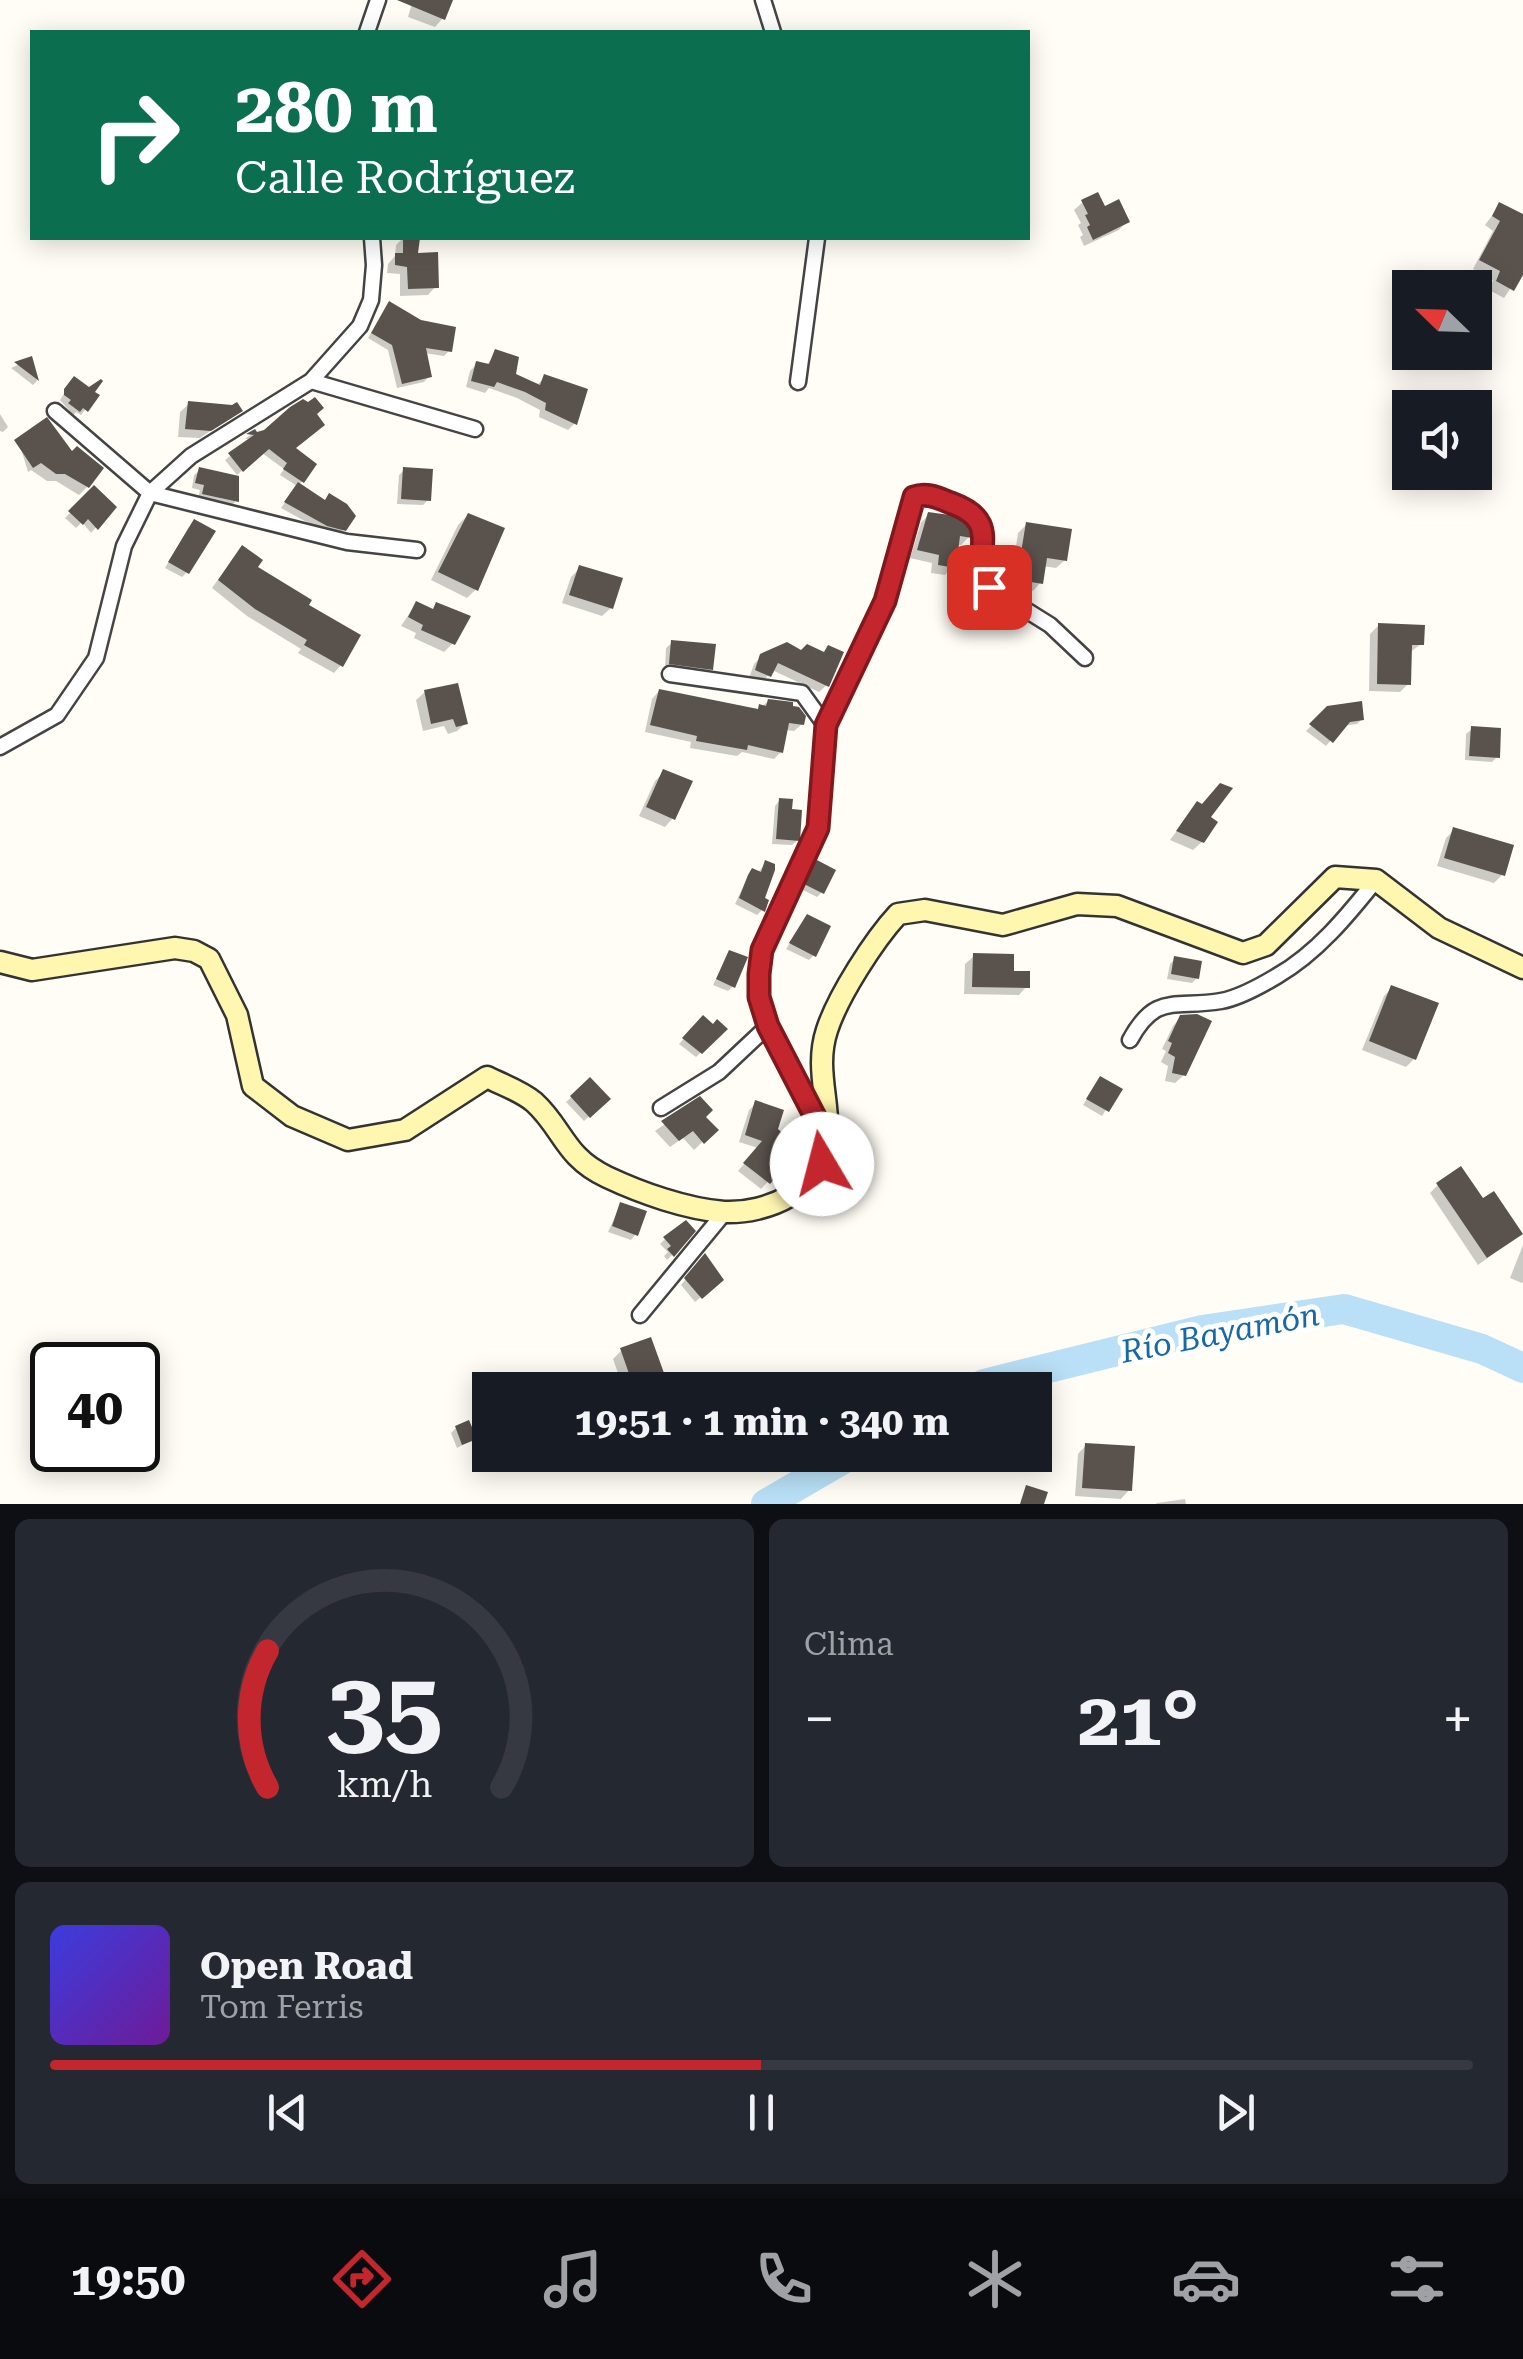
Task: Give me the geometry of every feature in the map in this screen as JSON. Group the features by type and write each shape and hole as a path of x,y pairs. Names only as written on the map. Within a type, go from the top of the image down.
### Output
{"street":[{"path":"368,30 378,0"},
{"path":"762,0 773,30"},
{"path":"0,748 56,716 96,658 124,546 150,494 191,456 310,381 360,326 372,300 372,240"},
{"path":"798,382 817,240"},
{"path":"310,381 476,429"},
{"path":"55,412 150,494 347,542 418,550"},
{"path":"827,1140 768,1026 759,997 762,950 818,828 826,725 885,601 914,497 924,493 962,507 975,517 984,529 981,576 989,587 1050,625 1085,658"},
{"path":"670,674 802,693 826,725"},
{"path":"0,962 32,970 175,948 194,951 209,960 237,1015 253,1086 292,1116 348,1140 382,1135 406,1130 487,1078 536,1104 586,1166 672,1201 725,1212 770,1206 804,1187 822,1164 827,1140 820,1072 827,1029 867,953 898,914 915,909 1003,925 1077,904 1117,906 1243,953 1266,945 1336,878 1376,880 1439,928 1523,968"},
{"path":"1130,1040 1142,1018 1163,1005 1224,1001 1278,976 1341,924 1376,880"},
{"path":"661,1108 719,1072 768,1026"},
{"path":"640,1315 725,1212"}],"building":[{"path":"397,0 453,0 445,20"},
{"path":"1098,192 1105,206 1119,199 1130,222 1093,240 1081,200"},
{"path":"1499,202 1523,214 1523,275 1514,291 1496,281 1500,271 1479,260 1500,221 1492,216"},
{"path":"403,240 420,240 418,253 438,252 439,288 408,289 407,267 395,265 395,253 403,253"},
{"path":"389,301 421,320 456,327 452,352 426,348 432,377 402,384 392,345 371,333"},
{"path":"495,349 519,357 516,374 540,385 544,374 588,389 577,425 545,410 546,403 525,392 497,382 494,387 471,381 476,361 489,364"},
{"path":"32,356 39,381 14,362"},
{"path":"74,376 89,387 103,381 95,392 100,395 88,412 83,408 80,412 64,395"},
{"path":"315,397 324,408 317,414 325,425 296,448 317,464 304,483 283,469 287,463 269,449 243,472 228,453 254,435 246,434 264,430 290,407"},
{"path":"188,401 232,405 237,402 243,411 211,431 185,429"},
{"path":"47,417 72,451 77,446 104,468 89,488 41,463 33,468 14,440"},
{"path":"199,467 239,476 239,502 202,494 204,485 195,483"},
{"path":"403,467 433,469 431,501 401,499"},
{"path":"298,482 325,500 329,493 347,504 356,516 346,531 327,526 284,502"},
{"path":"94,485 117,507 98,530 88,519 83,525 68,511"},
{"path":"928,512 957,516 973,532 972,538 960,536 956,568 938,565 939,555 917,550"},
{"path":"468,513 505,528 478,591 438,572"},
{"path":"194,519 216,531 189,574 168,562"},
{"path":"1026,522 1072,529 1067,561 1047,558 1043,584 1006,578 1009,557 1020,559"},
{"path":"242,545 263,560 258,567 312,600 309,605 361,635 343,667 304,645 307,640 255,609 218,580"},
{"path":"579,565 623,578 613,609 569,595"},
{"path":"416,601 433,609 436,602 471,616 455,645 421,630 423,625 408,617"},
{"path":"1378,623 1425,625 1424,645 1412,645 1411,685 1377,684"},
{"path":"671,640 716,644 713,670 669,664"},
{"path":"787,642 801,650 807,644 824,652 828,645 844,652 829,687 778,663 771,677 755,670 760,654"},
{"path":"458,683 468,724 456,727 453,719 431,724 424,690"},
{"path":"659,689 758,709 759,704 766,706 768,699 793,702 806,716 804,725 789,723 783,753 748,745 747,750 696,741 697,736 650,725"},
{"path":"1362,701 1364,720 1350,722 1333,743 1309,724 1327,706"},
{"path":"1471,726 1501,728 1500,758 1469,756"},
{"path":"663,769 693,781 675,820 646,807"},
{"path":"1220,783 1233,788 1211,817 1218,822 1204,843 1176,831 1197,801 1202,804"},
{"path":"779,798 793,799 792,809 802,810 800,841 776,839"},
{"path":"1453,827 1514,845 1505,876 1444,858"},
{"path":"815,859 836,870 824,894 804,884"},
{"path":"765,860 775,864 775,870 765,898 769,900 765,912 739,898 752,868 761,872"},
{"path":"807,914 831,926 816,957 789,943"},
{"path":"729,950 748,957 735,988 716,979"},
{"path":"973,953 1014,954 1014,971 1030,971 1030,988 972,987"},
{"path":"1174,956 1202,961 1199,979 1171,974"},
{"path":"1391,985 1439,1003 1416,1060 1369,1041"},
{"path":"1197,1014 1212,1021 1186,1076 1172,1073 1175,1057 1168,1053 1172,1043 1168,1041 1180,1015"},
{"path":"703,1015 713,1024 717,1019 728,1029 702,1054 682,1038"},
{"path":"1100,1076 1123,1089 1109,1112 1086,1099"},
{"path":"590,1077 611,1099 590,1118 570,1096"},
{"path":"700,1096 713,1110 706,1117 719,1130 704,1144 693,1131 679,1141 661,1121"},
{"path":"755,1100 784,1110 778,1129 808,1157 790,1179 782,1171 770,1184 743,1163 762,1141 745,1135"},
{"path":"1461,1166 1483,1198 1494,1191 1523,1234 1487,1258 1436,1183"},
{"path":"844,1167 861,1178 844,1203 822,1189 833,1170 839,1174"},
{"path":"620,1202 647,1211 638,1236 612,1226"},
{"path":"686,1220 696,1231 674,1257 663,1237"},
{"path":"705,1253 724,1280 702,1299 684,1278"},
{"path":"651,1337 664,1372 628,1372 620,1348"},
{"path":"469,1420 472,1441 462,1445 455,1426"},
{"path":"1085,1443 1135,1446 1132,1491 1082,1488"},
{"path":"1026,1485 1048,1492 1044,1504 1020,1504"}],"waterway":[{"name":"Río Bayamón","path":"1032,1372 1202,1330 1344,1309 1482,1349 1523,1368"},
{"name":"Río Bayamón","path":"766,1504 821,1472"}],"route":[{"path":"822,1164 827,1140 768,1026 759,997 759,974 762,950 818,828 826,725 885,601 914,497 924,493 962,507 975,517 984,529 981,576 989,587"}]}
